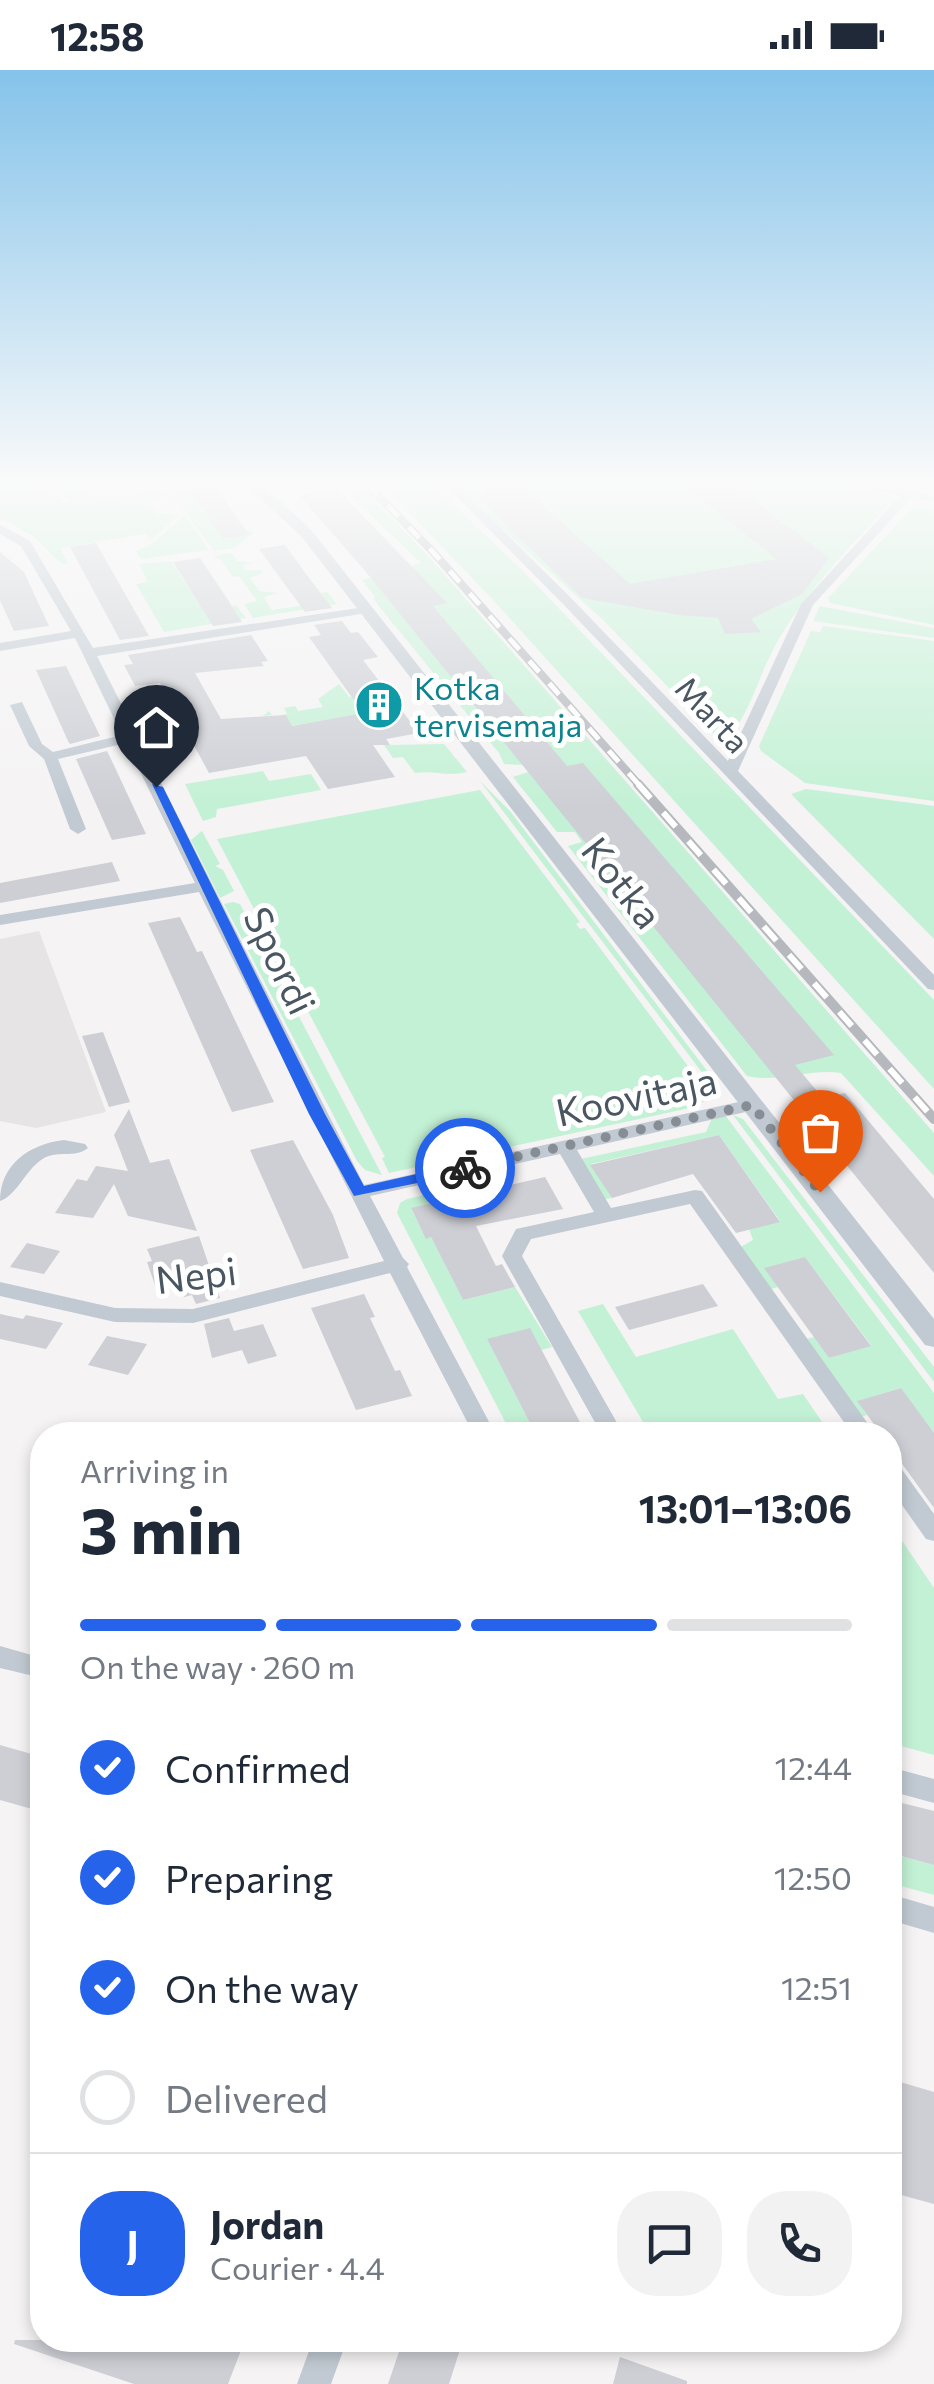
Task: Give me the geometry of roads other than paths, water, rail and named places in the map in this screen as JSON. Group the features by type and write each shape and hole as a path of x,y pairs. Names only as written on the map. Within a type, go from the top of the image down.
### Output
{"street":[{"name":"Spordi","path":"56,592 317,1114 479,1422"},
{"name":"Kotka","path":"353,592 934,1338"},
{"name":"Marta","path":"559,592 934,986"},
{"path":"730,772 807,604 818,592"},
{"path":"89,653 367,609"},
{"path":"0,646 79,633"},
{"path":"17,705 36,746 50,757 78,829"},
{"path":"50,757 132,737"},
{"path":"0,920 206,886"},
{"name":"Koovitaja","path":"360,1192 752,1105"},
{"path":"565,1146 606,1216"},
{"path":"0,1194 26,1159 42,1148 78,1148"},
{"path":"606,1422 512,1256 522,1234 694,1196 856,1422"},
{"name":"Nepi","path":"0,1289 115,1315 193,1316 398,1264"},
{"path":"902,1487 934,1532"},
{"path":"0,1657 30,1665"},
{"path":"902,1782 934,1791"},
{"path":"902,1911 934,1920"},
{"path":"314,2384 326,2352"}],"railway":[{"path":"468,592 640,786"},
{"path":"638,784 934,1119"}],"place":[{"name":"Kotka tervisemaja","path":"379,705"}]}
